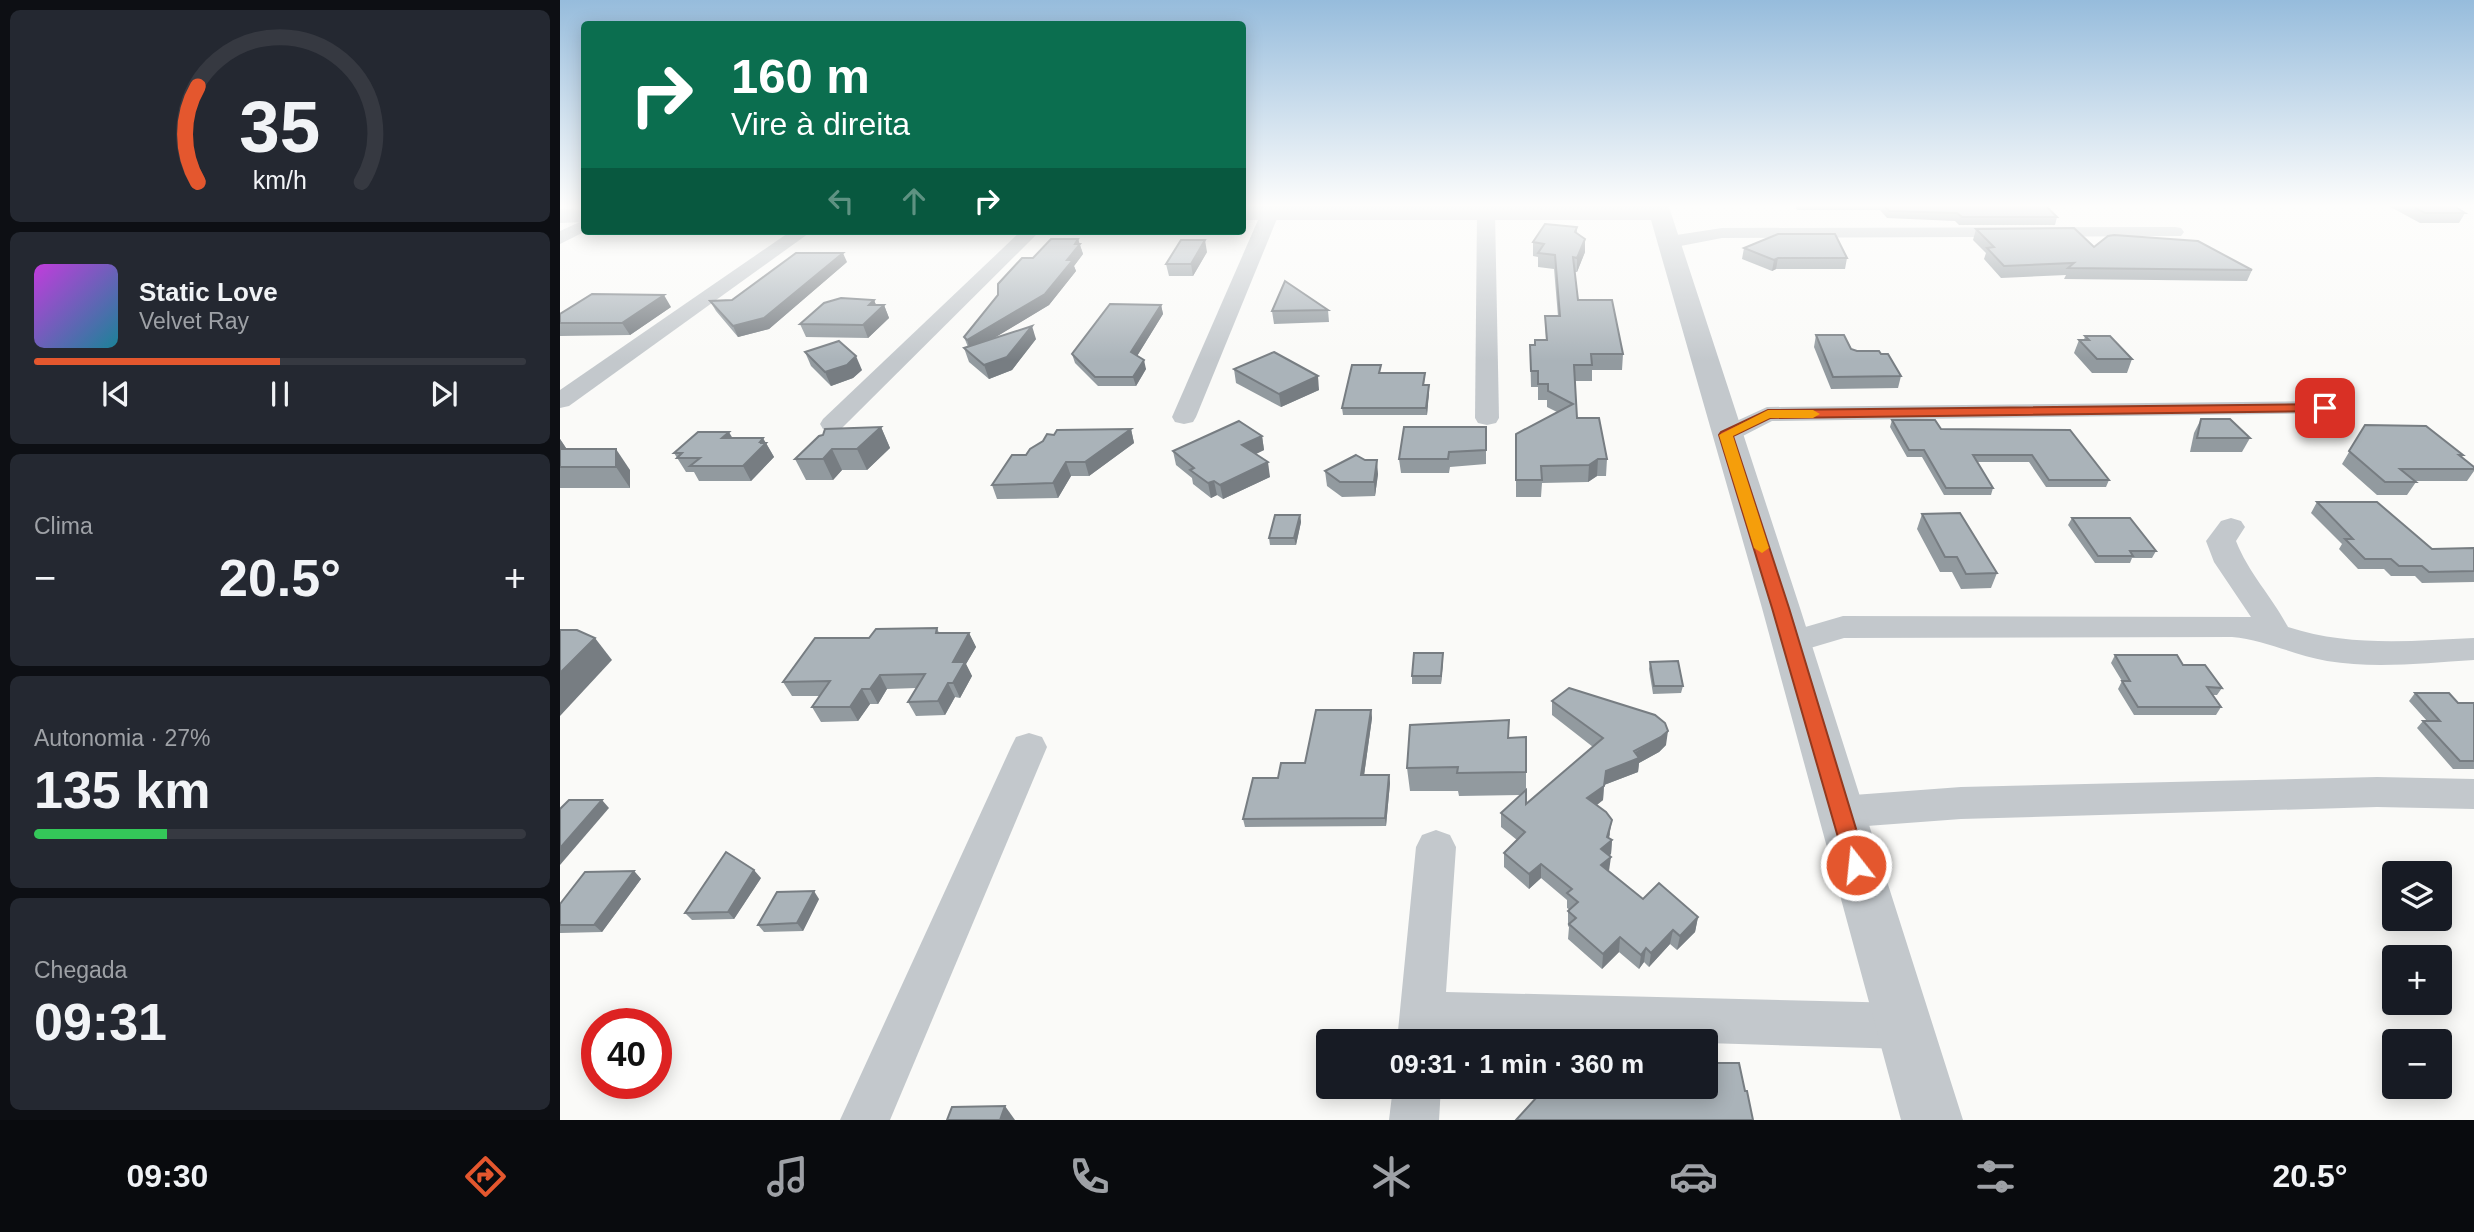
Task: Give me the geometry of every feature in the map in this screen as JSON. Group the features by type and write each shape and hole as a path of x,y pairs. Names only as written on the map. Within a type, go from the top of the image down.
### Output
{"street":[{"path":"560,401 767,256"},
{"path":"832,424 1005,256"},
{"path":"1184,417 1252,256"},
{"path":"1488,418 1494,256"},
{"path":"1673,256 1786,625 1932,1120"},
{"path":"1720,416 2325,408"},
{"path":"1720,416 1768,414"},
{"path":"2231,527 2221,541 2223,551 2259,602 2275,633"},
{"path":"1786,625 2232,626 2253,627 2311,646 2347,652 2474,649"},
{"path":"865,1120 1029,747"},
{"path":"1840,812 2016,802 2377,792 2474,794"},
{"path":"1436,846 1421,1028 1904,1026"},
{"path":"1414,1120 1416,1099"}],"building":[{"path":"792,256 839,256 764,318 733,326 710,301 732,300"},
{"path":"1070,256 1067,260 1073,260 1045,294 967,340 964,337 998,295 998,284 1022,258"},
{"path":"1171,256 1196,256 1191,264 1166,264"},
{"path":"1555,256 1578,256 1573,257 1578,300 1612,300 1623,354 1591,354 1592,365 1574,365 1577,418 1599,418 1607,459 1598,459 1589,465 1541,466 1542,480 1516,480 1516,434 1573,404 1548,391 1548,384 1538,384 1538,371 1531,371 1530,345 1535,345 1535,340 1547,340 1545,316 1560,316"},
{"path":"1765,256 1847,258 1778,258 1774,260"},
{"path":"1995,256 2226,256 2252,270 2068,268 2074,263 2004,266"},
{"path":"1285,281 1328,310 1272,311"},
{"path":"592,294 664,295 622,323 560,323 560,314"},
{"path":"841,298 874,300 869,305 884,305 863,325 800,324 824,303"},
{"path":"1110,304 1161,305 1131,352 1144,360 1133,377 1095,377 1072,354"},
{"path":"1032,326 1007,357 984,365 964,348"},
{"path":"1816,335 1844,335 1851,349 1888,354 1901,376 1833,377"},
{"path":"2085,336 2110,336 2132,359 2097,359 2079,340 2089,340"},
{"path":"839,341 856,356 847,365 825,372 805,352"},
{"path":"1274,352 1318,376 1279,394 1234,369"},
{"path":"1352,365 1381,365 1379,373 1425,373 1423,385 1429,385 1426,408 1342,408"},
{"path":"2201,419 2230,419 2250,438 2197,438"},
{"path":"1892,420 1935,420 1941,429 2070,430 2109,480 2049,480 2032,455 1973,455 1993,488 1946,488 1924,450 1909,450"},
{"path":"1239,421 1262,436 1242,445 1268,462 1220,485 1214,481 1208,483 1190,470 1194,468 1173,451"},
{"path":"2365,425 2426,426 2463,455 2459,455 2474,469 2400,469 2416,482 2385,482 2349,451"},
{"path":"881,427 857,449 832,449 823,459 795,459 823,435 825,429"},
{"path":"1404,427 1486,427 1486,450 1449,452 1448,459 1399,459"},
{"path":"1131,429 1085,462 1066,462 1053,483 992,485 1012,455 1026,455 1043,441 1047,434 1054,435 1057,430"},
{"path":"698,432 729,432 722,438 763,438 760,443 766,443 743,466 690,466 700,458 677,458 682,453 674,453"},
{"path":"560,449 616,449 616,467 560,467"},
{"path":"1356,455 1365,460 1377,460 1374,482 1340,482 1325,471"},
{"path":"2317,502 2377,502 2432,549 2474,548 2474,571 2429,572 2422,566 2399,566 2391,559 2365,559 2345,539 2353,539"},
{"path":"1960,513 1997,573 1966,574 1957,557 1945,557 1922,514"},
{"path":"1275,515 1300,515 1294,538 1269,538"},
{"path":"2072,518 2130,518 2156,551 2130,551 2133,556 2098,556"},
{"path":"937,628 936,633 969,633 953,662 965,662 938,701 908,702 925,674 880,675 870,689 862,689 850,707 812,707 830,681 783,682 815,638 869,638 876,629"},
{"path":"560,630 577,630 595,638 560,673"},
{"path":"1414,653 1443,653 1441,676 1412,676"},
{"path":"2115,655 2177,655 2183,665 2205,665 2222,688 2207,687 2221,707 2138,707 2122,681 2130,681"},
{"path":"1678,661 1683,686 1654,686 1650,662"},
{"path":"1569,688 1655,715 1665,723 1668,731 1634,751 1639,758 1606,771 1604,786 1587,798 1612,820 1607,837 1612,840 1601,849 1611,857 1601,865 1643,899 1659,883 1698,917 1680,936 1673,930 1651,953 1646,948 1641,955 1620,937 1603,954 1569,924 1576,918 1568,911 1578,902 1567,893 1572,889 1541,864 1529,874 1504,853 1525,832 1501,813 1526,790 1526,804 1603,738 1552,701"},
{"path":"2415,693 2449,693 2458,703 2474,703 2474,761 2460,761 2423,721 2440,721"},
{"path":"1316,710 1371,710 1361,775 1389,775 1385,818 1243,819 1253,778 1278,778 1281,763 1305,763"},
{"path":"1509,720 1508,738 1526,737 1526,772 1457,773 1458,767 1407,768 1410,725"},
{"path":"569,800 602,800 560,848 560,809"},
{"path":"726,852 754,870 728,912 685,913"},
{"path":"634,871 594,925 560,925 560,904 585,872"},
{"path":"814,891 797,923 758,925 777,892"},
{"path":"1718,1063 1739,1063 1753,1120 1516,1120 1535,1099 1718,1099"},
{"path":"1005,1106 1000,1120 947,1120 952,1107"}],"slow traffic":[{"path":"1762,548 1726,435 1768,414 1813,414"}],"route":[{"path":"1856,865 1781,608 1726,435 1768,414 2325,408"}]}
